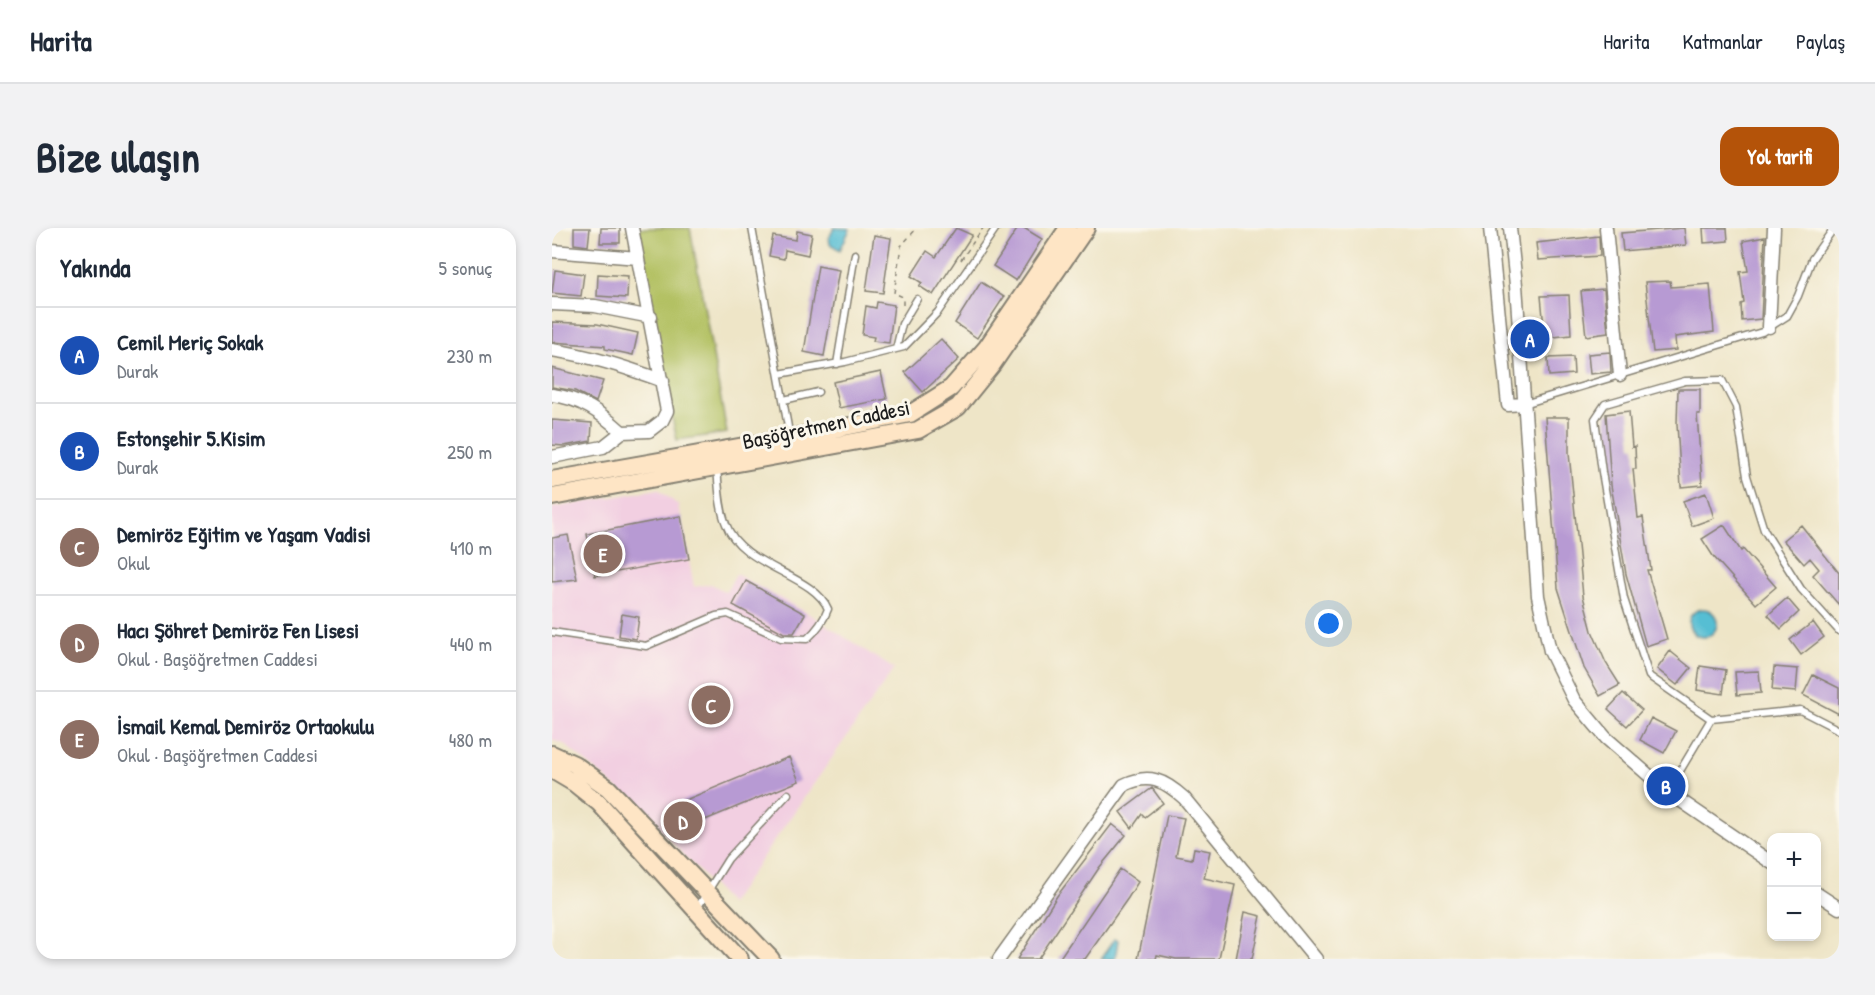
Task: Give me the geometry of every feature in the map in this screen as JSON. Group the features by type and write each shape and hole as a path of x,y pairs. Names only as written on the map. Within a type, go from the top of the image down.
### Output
{"street":[{"path":"552,457 603,447 622,432 649,431 662,421 667,411 651,317 632,228"},
{"name":"Başöğretmen Caddesi","path":"552,480 790,438 909,414 944,394 987,348 1068,228"},
{"name":"Başöğretmen Caddesi","path":"552,497 717,469 918,430 958,408 992,365 1086,228"},
{"path":"1490,228 1508,405 1524,404"},
{"path":"1510,228 1538,596 1550,651 1574,700 1606,738 1668,792 1767,860"},
{"path":"1606,228 1620,375"},
{"path":"1769,327 1774,228"},
{"path":"552,251 638,258"},
{"path":"552,304 595,306 651,317"},
{"path":"552,350 585,355 630,368 663,381"},
{"path":"552,395 588,405 602,413 622,432"},
{"path":"552,754 574,764 608,788 771,959"},
{"path":"552,770 574,783 599,803 740,959"},
{"path":"999,959 1124,785 1146,778 1159,779 1184,798 1316,959"},
{"path":"1821,896 1839,909"}],"lane":[{"path":"752,228 790,438"},
{"path":"779,374 837,364 904,347 938,312 996,228"},
{"path":"1524,404 1762,332 1786,316 1798,296 1812,259 1834,228"},
{"path":"837,364 855,254"},
{"path":"896,349 902,324 917,300"},
{"path":"1839,631 1801,589 1764,530 1747,476 1736,407 1722,380 1685,381 1605,404 1595,419 1602,472 1624,599 1649,676 1711,719 1800,710 1839,730"},
{"path":"784,400 818,392"},
{"path":"552,632 646,646 716,616 728,614 782,638 807,639 825,616 828,609 825,601 816,593 758,559 737,542 725,523 717,469"},
{"path":"1668,792 1711,719"},
{"path":"696,910 728,859 788,794"}],"path":[{"path":"902,324 903,297 894,293 901,246 917,228"},
{"path":"962,260 983,228"}],"shaded area":[{"path":"658,489 678,505 694,587 711,584 726,592 736,574 806,612 894,669 730,904 635,803 564,744 552,740 552,508"}],"green space":[{"path":"630,228 690,228 727,433 677,440"}],"water":[{"path":"834,228 850,229 840,250 830,244 829,238"},
{"path":"1703,609 1713,613 1717,623 1713,633 1703,637 1693,633 1689,623 1693,613"},
{"path":"1114,939 1118,940 1115,959 1101,959"}],"building":[{"path":"574,228 590,228 588,246 574,244"},
{"path":"601,228 620,228 620,243 600,243"},
{"path":"956,228 972,235 933,295 919,286 922,283 911,276 927,251 936,257"},
{"path":"1018,228 1024,228 1042,239 1016,281 993,266"},
{"path":"1684,228 1686,245 1623,251 1621,233"},
{"path":"1703,228 1727,228 1728,241 1704,243"},
{"path":"797,231 812,234 808,255 785,250 784,259 769,256 773,236 796,240"},
{"path":"874,235 891,238 883,293 866,291"},
{"path":"1599,236 1600,256 1538,260 1536,243"},
{"path":"1765,237 1761,319 1742,321 1741,304 1744,303 1740,272 1748,271 1743,241"},
{"path":"818,266 839,270 824,356 804,352"},
{"path":"555,270 584,274 581,296 552,293"},
{"path":"598,274 628,276 627,298 597,296"},
{"path":"1670,281 1671,287 1710,284 1714,332 1675,337 1676,350 1653,352 1645,282"},
{"path":"981,282 1004,297 977,338 955,323"},
{"path":"1604,289 1608,333 1586,336 1581,291"},
{"path":"1569,295 1571,335 1545,338 1541,296"},
{"path":"877,302 894,305 889,343 873,341 874,337 862,335 866,306 876,308"},
{"path":"552,322 597,324 638,333 633,355 605,349 605,346 552,342"},
{"path":"941,339 959,359 923,392 905,372"},
{"path":"1610,352 1611,372 1590,374 1588,354"},
{"path":"1573,357 1574,374 1549,376 1548,358"},
{"path":"552,368 603,381 596,402 575,391 552,387"},
{"path":"881,372 887,399 839,408 833,382"},
{"path":"1678,389 1700,389 1700,414 1697,414 1702,485 1681,487 1677,424"},
{"path":"1629,411 1632,447 1635,446 1636,469 1633,469 1638,518 1643,517 1651,570 1647,570 1667,639 1646,646 1626,574 1611,485 1606,414"},
{"path":"1545,417 1569,417 1569,453 1583,596 1592,631 1606,663 1620,685 1600,696 1584,668 1558,588"},
{"path":"552,420 592,423 591,441 564,446 552,445"},
{"path":"1706,493 1714,518 1692,526 1683,501"},
{"path":"681,516 689,559 595,576 587,534"},
{"path":"1724,525 1741,551 1743,549 1776,587 1756,604 1713,556 1702,539"},
{"path":"1801,525 1839,573 1839,605 1813,575 1819,569 1810,558 1804,564 1783,540"},
{"path":"568,535 577,579 552,582 552,538"},
{"path":"746,581 805,614 794,633 784,633 733,605"},
{"path":"1787,598 1799,612 1781,629 1768,615"},
{"path":"622,614 639,617 636,639 619,636"},
{"path":"1813,622 1824,637 1801,655 1790,640"},
{"path":"1670,651 1691,668 1677,685 1657,669"},
{"path":"1700,666 1726,670 1723,694 1697,690"},
{"path":"1774,667 1798,669 1796,692 1772,690"},
{"path":"1759,671 1761,693 1737,695 1735,672"},
{"path":"1813,675 1839,688 1839,714 1803,695"},
{"path":"1623,693 1642,710 1627,726 1608,709"},
{"path":"1651,718 1676,731 1664,753 1640,740"},
{"path":"789,757 799,781 681,830 671,806"},
{"path":"1152,788 1163,803 1145,817 1142,814 1132,828 1120,812"},
{"path":"1167,815 1184,818 1176,856 1192,859 1194,848 1210,851 1204,878 1235,885 1219,959 1176,959 1157,955 1156,959 1138,959"},
{"path":"1112,824 1126,835 1099,868 1038,959 1017,959 1057,896"},
{"path":"1120,869 1138,882 1128,898 1085,959 1059,959"},
{"path":"1245,912 1261,916 1252,959 1236,959"}],"place":[{"name":"Cemil Meriç Sokak","path":"1530,339"},
{"name":"İsmail Kemal Demiröz Ortaokulu","path":"603,554"},
{"name":"Demiröz Eğitim ve Yaşam Vadisi","path":"711,705"},
{"name":"Estonşehir 5.Kisim","path":"1666,786"},
{"name":"Hacı Şöhret Demiröz Fen Lisesi","path":"683,821"}]}
